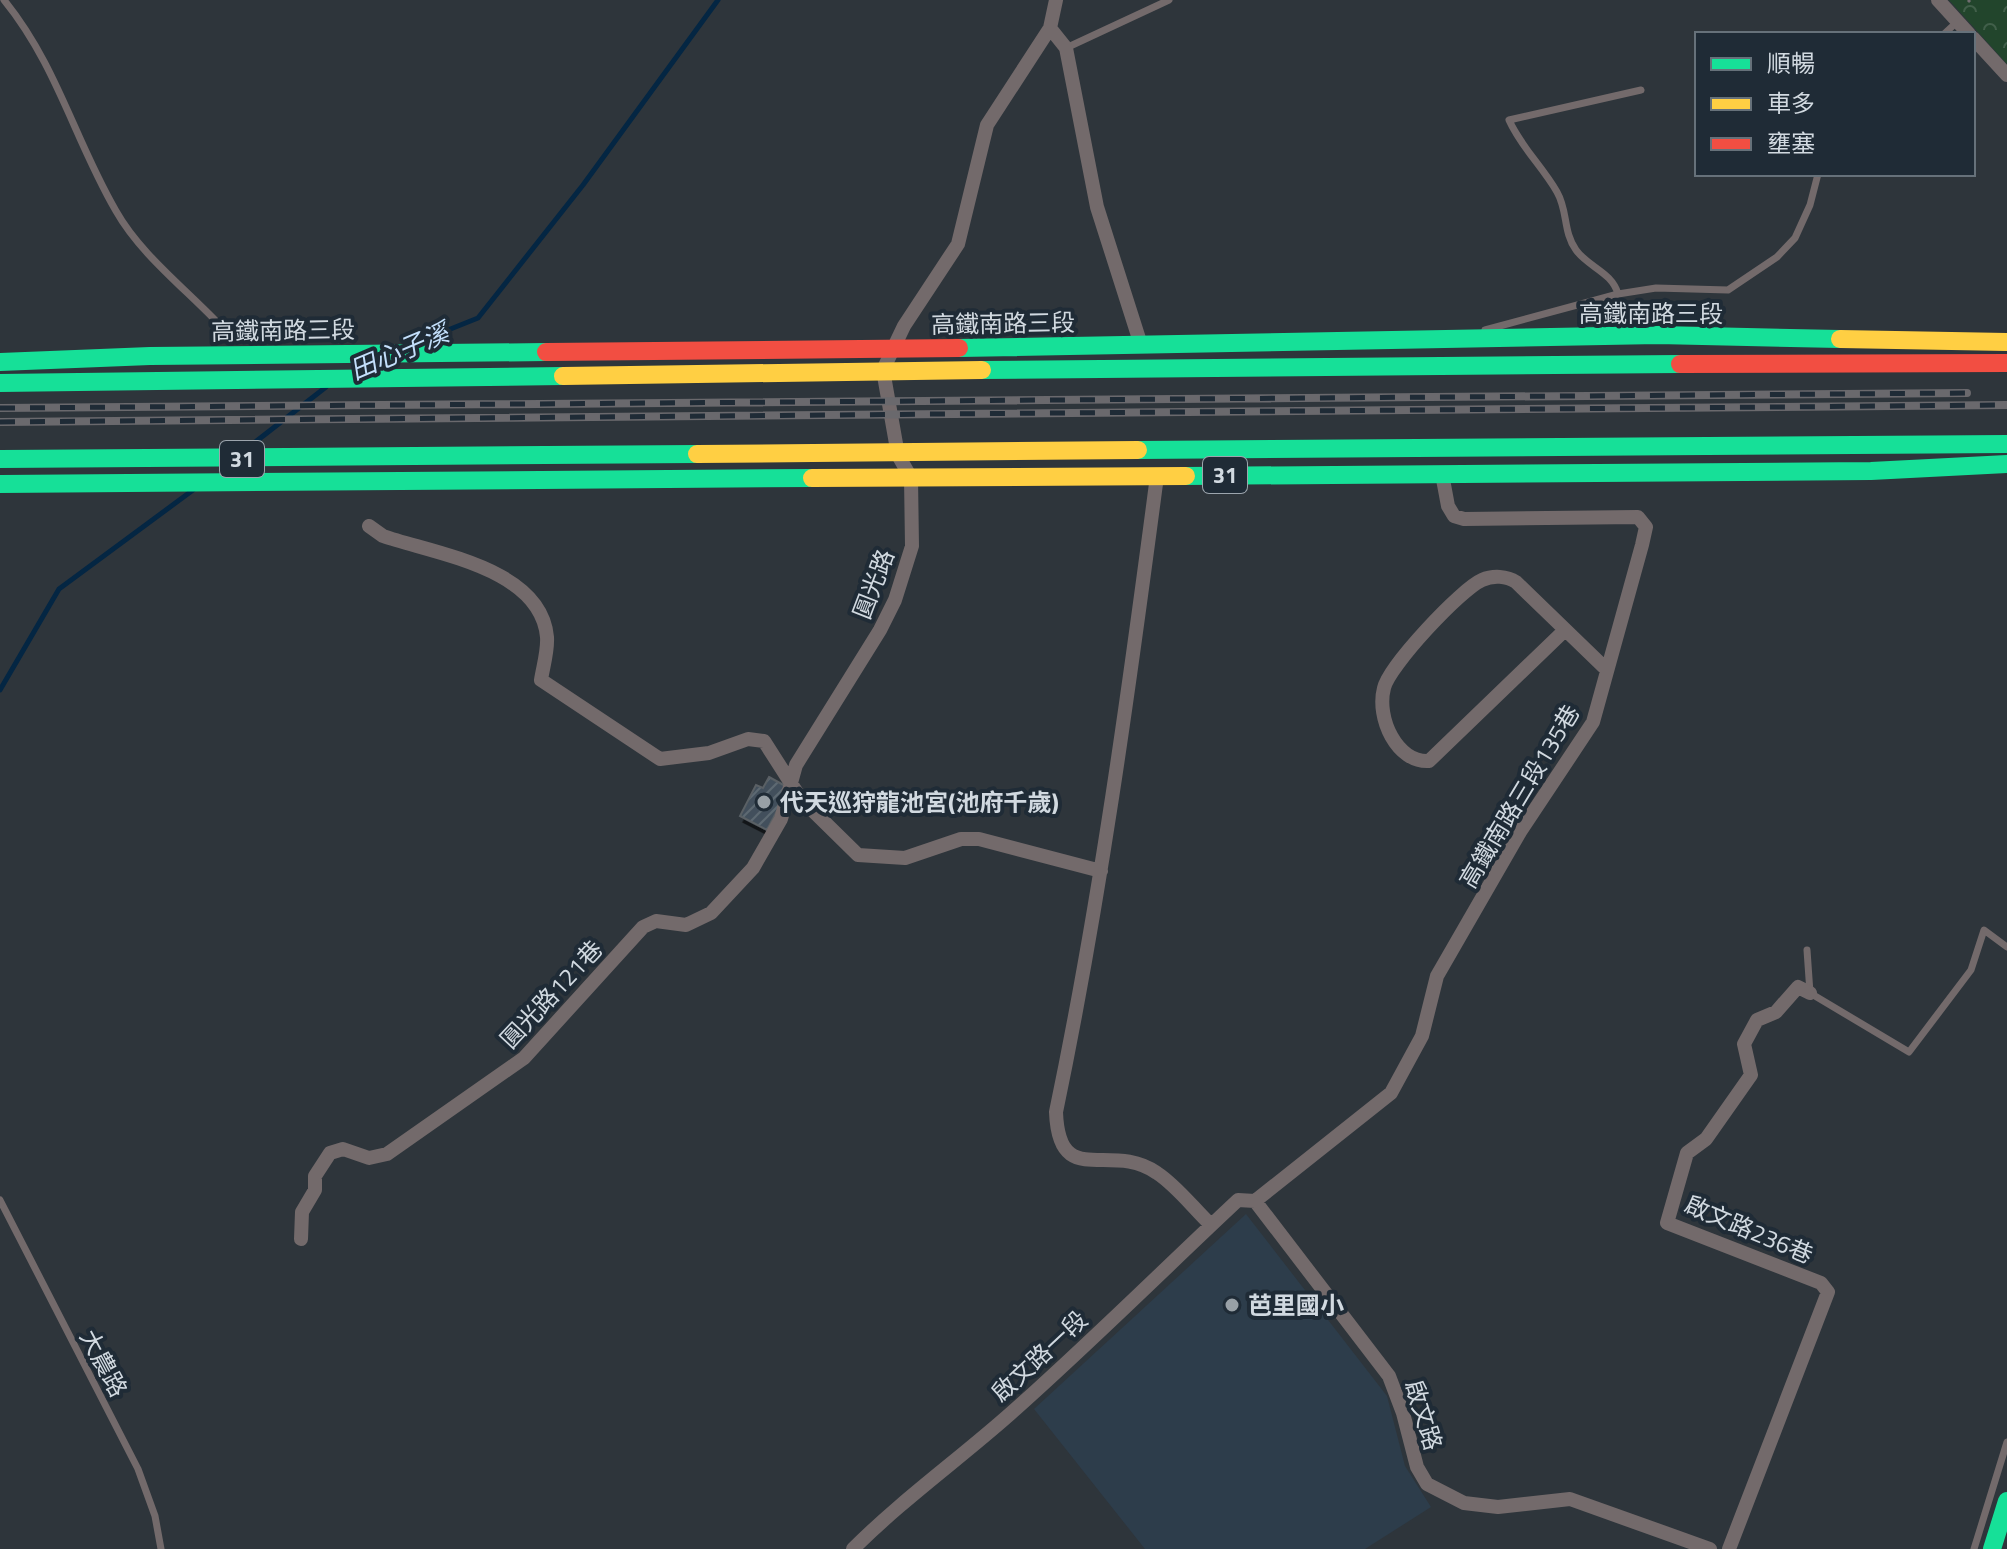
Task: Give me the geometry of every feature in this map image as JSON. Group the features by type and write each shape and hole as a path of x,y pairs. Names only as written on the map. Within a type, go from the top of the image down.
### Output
{"main road":[{"name":"高鐵南路三段","path":"0,364 150,356 893,349 1658,335 2007,342"},
{"path":"1311,343 1432,364"},
{"name":"高鐵南路三段","path":"0,383 559,373 1432,364 2007,363"},
{"path":"0,364 133,379"},
{"name":"31","path":"0,459 898,455 2007,444"},
{"path":"1350,451 1442,474"},
{"name":"31","path":"0,484 1871,471 2007,464"},
{"path":"1992,1549 2007,1501"}],"street":[{"path":"883,370 904,326 958,244 987,125 1050,28 1056,0"},
{"path":"1938,0 1967,32"},
{"path":"1050,28 1066,48 1097,207 1141,345"},
{"path":"1975,40 2007,75"},
{"name":"圓光路","path":"792,784 796,765 880,630 895,600 912,546 911,478 898,455 883,370"},
{"name":"高鐵南路三段135巷","path":"1255,1201 1391,1093 1400,1080 1422,1036 1437,976 1520,832 1593,722 1646,527 1638,517 1464,519 1454,516 1448,506 1442,474"},
{"path":"1157,476 1122,744 1081,994 1056,1112 1057,1141 1068,1155 1077,1158 1125,1159 1156,1172 1211,1225"},
{"path":"369,526 383,536 486,567 527,596 538,611 547,639 541,680 660,759 709,753 748,739 764,741 810,811 858,855 905,858 961,839 979,839 1101,871"},
{"path":"1565,630 1429,761 1415,762 1401,753 1385,712 1384,688 1398,665 1469,587 1485,578 1508,577 1565,630 1607,670"},
{"name":"圓光路121巷","path":"301,1239 302,1212 315,1190 315,1176 330,1153 343,1149 369,1158 387,1154 524,1058 643,927 656,921 686,925 711,913 753,868 781,819 792,784"},
{"name":"啟文路236巷","path":"1729,1549 1828,1292 1821,1283 1667,1223 1687,1153 1706,1139 1751,1075 1744,1044 1757,1020 1776,1012 1798,987 1810,993"},
{"name":"啟文路一段","path":"853,1549 893,1510 953,1464 1017,1408 1238,1200 1255,1201"},
{"name":"啟文路","path":"1255,1201 1389,1376 1417,1467 1427,1484 1464,1503 1498,1507 1570,1499 1710,1549"}],"lane":[{"path":"4,0 20,20 58,83 116,211 134,236 215,320"},
{"path":"1066,48 1169,0"},
{"path":"1946,32 1957,21"},
{"path":"1618,294 1604,273 1577,253 1566,234 1564,210 1557,192 1519,141 1509,120 1641,90"},
{"path":"1461,340 1505,323 1618,294 1656,288 1728,290 1777,257 1795,238 1810,205 1817,176"},
{"path":"1807,950 1810,993 1909,1052 1971,970 1984,930 2007,947"},
{"name":"大農路","path":"0,1200 138,1469 155,1516 161,1549"},
{"path":"1974,1549 2007,1442"}],"shaded area":[{"name":"芭里國小","path":"1246,1214 1387,1396 1405,1466 1431,1507 1365,1549 1145,1549 1034,1409"}],"green space":[{"path":"1949,0 2007,0 2007,64"}],"building":[{"name":"代天巡狩龍池宮(池府千歲)","path":"769,777 789,788 767,830 740,816 756,785 763,788"}],"waterway":[{"name":"田心子溪","path":"413,344 478,318 583,185 718,0"},
{"name":"田心子溪","path":"245,450 326,387"},
{"name":"田心子溪","path":"0,690 59,589 193,490"}],"railway":[{"path":"0,408 1967,393"},
{"path":"0,422 2007,405"}],"traffic: fast":[{"path":"959,348 1658,335 1840,339"},
{"path":"0,362 150,356 546,352"},
{"path":"982,370 1680,364"},
{"path":"0,383 563,376"},
{"path":"1138,450 2007,444"},
{"path":"0,459 697,454"},
{"path":"1186,476 1871,471 2007,464"},
{"path":"0,484 812,478"},
{"path":"1992,1549 2007,1501"}],"traffic: slow":[{"path":"1840,339 2007,342"},
{"path":"563,376 982,370"},
{"path":"697,454 1138,450"},
{"path":"812,478 1186,476"}],"traffic: jam":[{"path":"546,352 959,348"},
{"path":"1680,364 2007,363"}],"place":[{"name":"代天巡狩龍池宮(池府千歲)","path":"764,802"},
{"name":"芭里國小","path":"1232,1305"}]}
